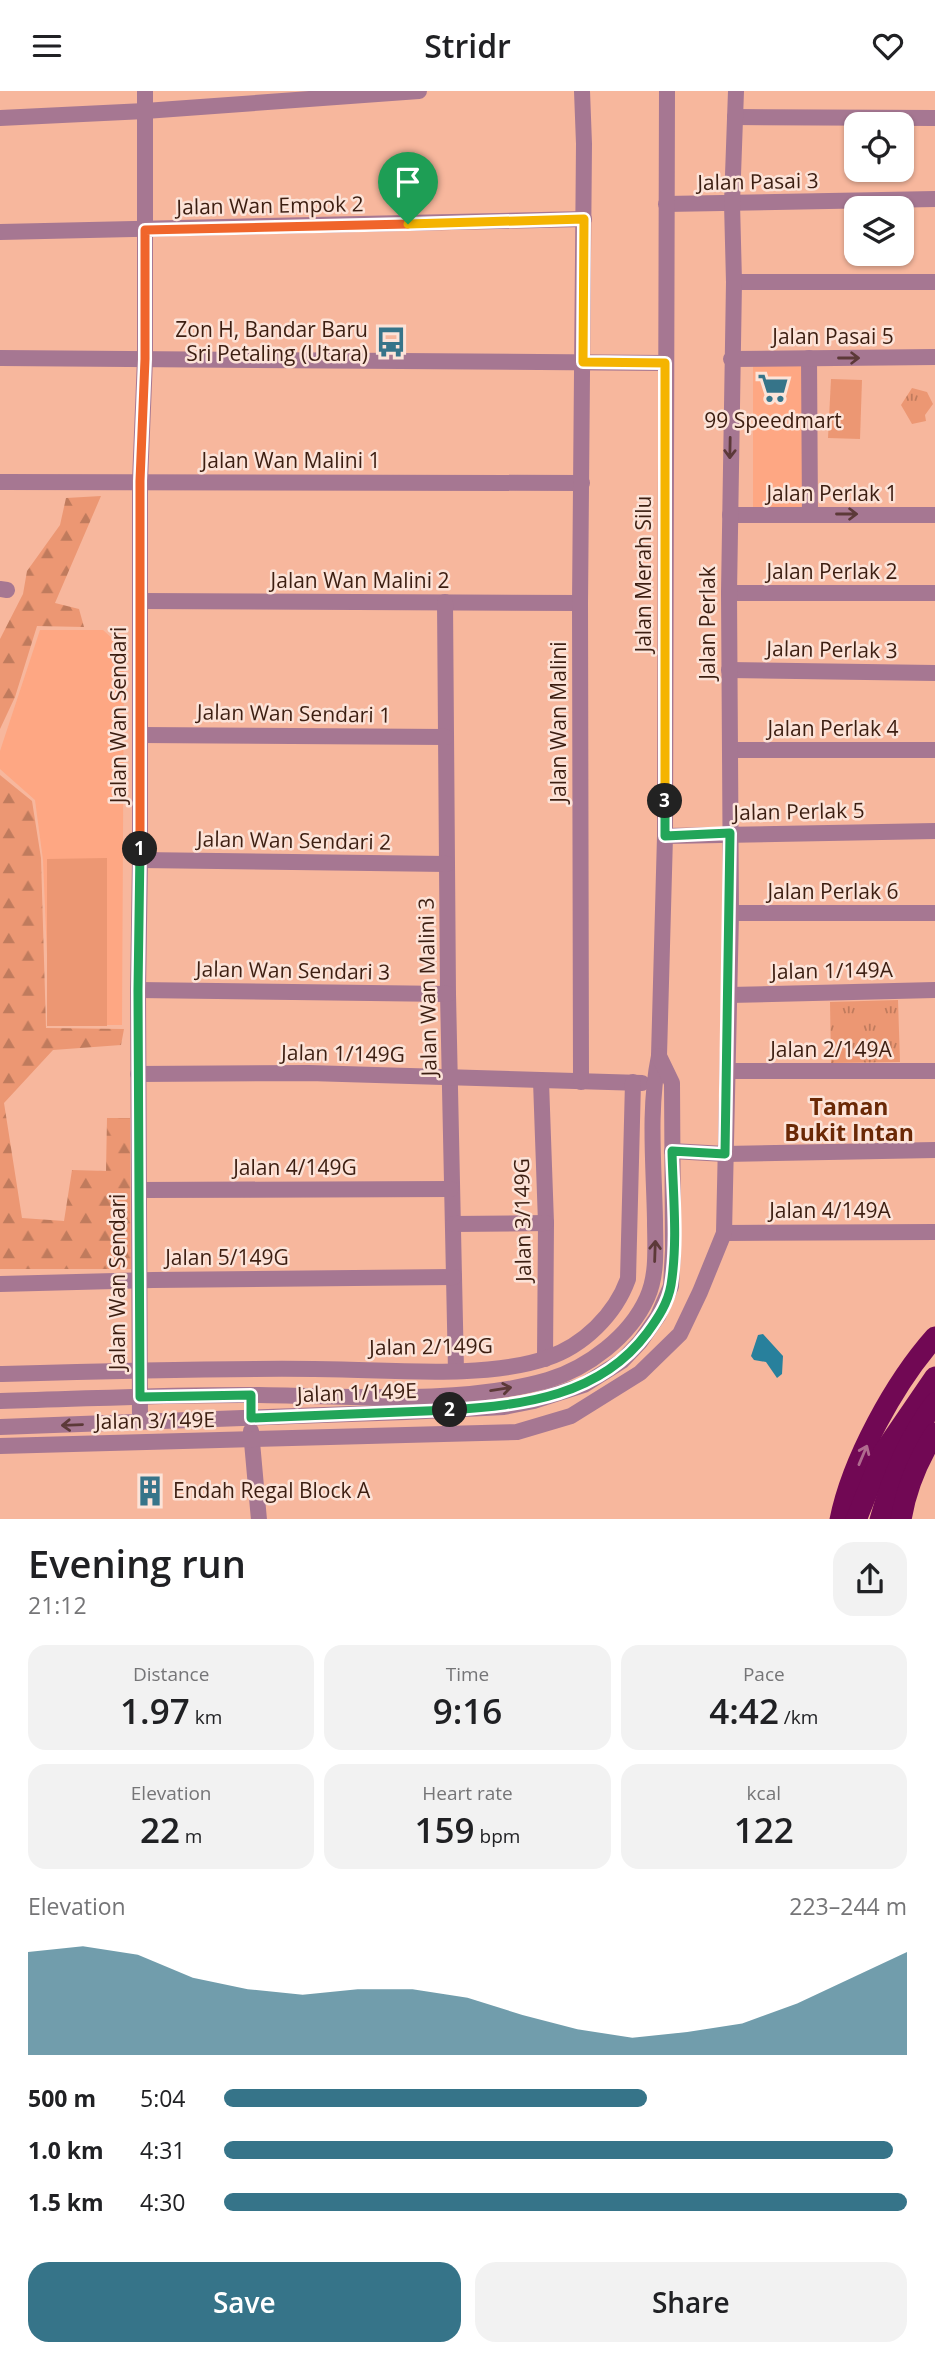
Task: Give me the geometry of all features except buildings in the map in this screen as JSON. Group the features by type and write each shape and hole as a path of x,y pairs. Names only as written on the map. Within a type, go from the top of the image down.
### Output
{"highway":[{"path":"840,1519 856,1471 886,1407 935,1337"},
{"path":"856,1519 883,1453 935,1377"},
{"path":"880,1519 890,1482 920,1424 935,1403"},
{"path":"901,1519 913,1473 935,1433"}],"street":[{"name":"Jalan Wan Sendari","path":"140,1422 138,990 145,91"},
{"path":"0,118 145,111 419,91"},
{"name":"Jalan Wan Malini","path":"581,1081 580,603 584,219 582,91"},
{"name":"Jalan Merah Silu","path":"654,1083 659,1056 665,836 667,91"},
{"name":"Jalan Perlak","path":"725,1154 730,913 729,593 734,282 732,203 736,91"},
{"path":"735,117 935,118"},
{"name":"Jalan Pasai 3","path":"666,204 935,199"},
{"name":"Jalan Wan Empok 2","path":"0,232 584,219"},
{"path":"734,282 935,282"},
{"name":"Jalan Pasai 5","path":"731,359 935,357"},
{"path":"0,358 665,363"},
{"path":"809,358 810,514"},
{"name":"Jalan Wan Malini 1","path":"0,482 582,483"},
{"name":"Jalan Perlak 1","path":"730,515 935,515"},
{"name":"Jalan Perlak 2","path":"729,593 935,593"},
{"name":"Jalan Wan Malini 2","path":"140,601 580,603"},
{"name":"Jalan Wan Malini 3","path":"446,602 448,993 456,1371"},
{"name":"Jalan Perlak 3","path":"729,670 935,673"},
{"name":"Jalan Wan Sendari 1","path":"141,734 446,737"},
{"name":"Jalan Perlak 4","path":"730,750 935,750"},
{"name":"Jalan Perlak 5","path":"665,836 935,831"},
{"name":"Jalan Wan Sendari 2","path":"140,860 447,864"},
{"name":"Jalan Perlak 6","path":"730,913 935,913"},
{"name":"Jalan Wan Sendari 3","path":"138,990 448,993"},
{"name":"Jalan 1/149A","path":"729,995 935,990"},
{"name":"Jalan Merah Silu","path":"659,1056 672,1083"},
{"name":"Jalan 2/149A","path":"728,1071 935,1071"},
{"name":"Jalan 1/149G","path":"138,1073 309,1073 672,1083"},
{"name":"Jalan 3/149G","path":"541,1081 546,1223 545,1359"},
{"name":"Jalan 2/149G","path":"0,1374 140,1370 456,1371 498,1368 545,1359 572,1346 603,1321 622,1295 628,1279 633,1082"},
{"name":"Jalan 1/149E","path":"0,1401 251,1395 409,1396 492,1391 550,1379 601,1353 620,1335 646,1299 653,1280 654,1083"},
{"name":"Jalan 1/149E","path":"0,1427 504,1407 566,1392 600,1375 622,1361 640,1342 666,1302 671,1286 672,1083"},
{"path":"672,1151 725,1154 935,1150"},
{"name":"Jalan 3/149E","path":"0,1446 517,1432 571,1416 640,1373 680,1334 724,1233 725,1154"},
{"name":"Jalan 4/149G","path":"139,1190 451,1189"},
{"path":"453,1224 546,1223"},
{"name":"Jalan 4/149A","path":"724,1233 935,1232"},
{"name":"Jalan 5/149G","path":"0,1284 454,1277"},
{"path":"251,1395 259,1519"}],"shaded area":[{"path":"753,363 805,363 806,510 753,511"},
{"path":"40,630 103,630 124,649 122,1025 50,1025 43,860 35,800 0,769 0,751"}],"green space":[{"path":"831,379 862,380 860,439 828,438"},
{"path":"912,388 927,392 933,404 925,415 926,421 912,424 901,405"},
{"path":"101,496 55,603 79,609 84,627 37,626 15,697 0,729 0,639 23,594 27,571 60,525 66,498"},
{"path":"0,775 32,801 41,858 46,1028 124,1029 121,1045 53,1050 4,1103 22,1218 64,1221 72,1170 106,1171 107,1118 130,1118 131,1269 0,1269"},
{"path":"107,858 107,1026 47,1026 47,859"},
{"path":"898,1000 900,1062 831,1063 830,1002"}],"water":[{"path":"763,1334 783,1356 782,1374 777,1378 766,1362 754,1360 751,1356 758,1335"}],"place":[{"name":"Zon H, Bandar Baru Sri Petaling (Utara)","path":"391,342"},
{"name":"99 Speedmart","path":"773,388"},
{"name":"Endah Regal Block A","path":"150,1491"}],"district":[{"name":"Taman Bukit Intan","path":"849,1120"}],"route":[{"path":"584,219 583,362 665,363 665,836 730,833 725,1154 672,1151 673,1250 671,1286 666,1302 649,1330 622,1361 583,1385 534,1401 504,1407 251,1418 251,1395 140,1397 140,481 145,359 145,230 408,224 584,219"}]}
